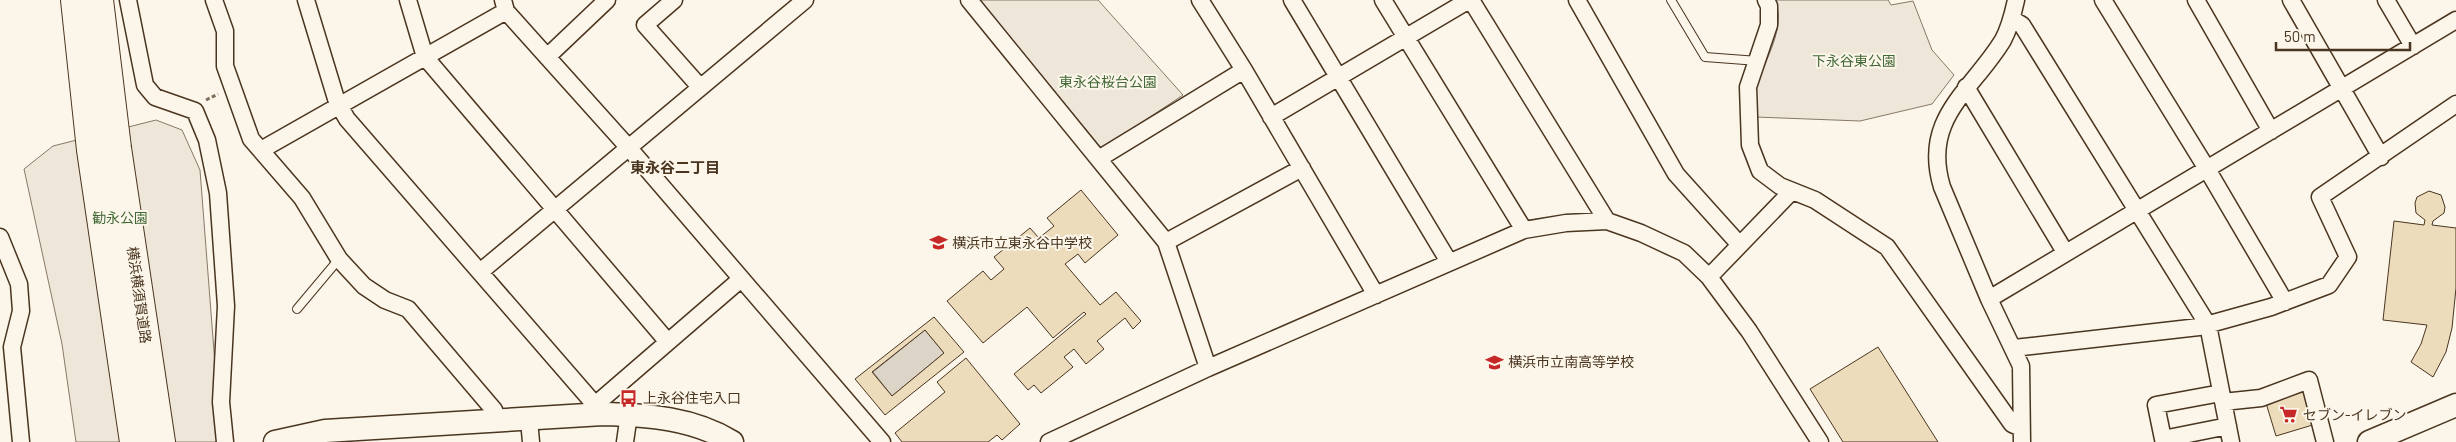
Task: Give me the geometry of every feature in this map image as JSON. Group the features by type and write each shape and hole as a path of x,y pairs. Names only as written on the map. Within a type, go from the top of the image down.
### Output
{"highway":[{"name":"横浜横須賀道路","path":"75,0 161,442"},
{"name":"横浜横須賀道路","path":"100,0 104,149 134,442"}],"street":[{"path":"128,0 145,85 155,97 195,111 207,140 218,193 226,306 221,402 225,442"},
{"path":"214,0 225,32 225,66 251,140 302,198 339,259 364,286 385,300 408,309 494,410 499,422"},
{"path":"306,0 340,106 348,119 599,409"},
{"path":"408,0 425,57 668,341"},
{"path":"547,57 606,0"},
{"path":"674,0 645,25 700,87"},
{"path":"480,272 804,0"},
{"path":"969,0 1100,158 1166,242 1208,368"},
{"path":"1200,0 1244,70 1376,294"},
{"path":"1292,0 1449,262"},
{"path":"1383,0 1524,230"},
{"path":"1271,117 1470,0 1607,221"},
{"path":"1576,0 1676,174 1739,244"},
{"path":"1766,0 1769,6 1769,25 1748,87 1750,145 1760,171 1780,186 1815,200 1887,247 2012,424 2022,435"},
{"path":"2016,0 2012,18 1994,52 1966,87 1943,121 1939,137 1938,174 1989,299 2021,366 2022,435"},
{"path":"2103,0 2207,169 2285,302"},
{"path":"2196,0 2271,131"},
{"path":"2291,0 2381,157"},
{"path":"2386,0 2413,46"},
{"path":"261,150 425,57 504,5 882,442"},
{"path":"2012,18 2022,25 2208,325 2222,398 2230,434 2163,439 2156,405 2222,398 2261,398 2309,380 2325,442"},
{"path":"1989,299 2456,20"},
{"path":"1100,158 1244,70"},
{"path":"1966,87 2065,252"},
{"path":"2014,348 2208,325 2285,302 2329,285 2348,257 2320,197 2456,104"},
{"path":"1166,242 1302,168"},
{"path":"1709,277 1792,191"},
{"path":"1049,442 1208,368 1524,230 1566,223 1607,221 1641,233 1684,253 1709,277 1749,331 1820,442"},
{"path":"0,237 19,284 21,311 12,348 21,442"},
{"path":"599,409 668,341 741,279"},
{"path":"2369,442 2456,405"},
{"path":"274,442 301,439 325,431 529,420 599,409 673,420 700,427 732,442"},
{"path":"625,442 629,414"},
{"path":"529,420 531,442"}],"lane":[{"path":"1671,0 1705,57 1758,61"},
{"path":"297,309 339,259"}],"path":[{"path":"187,108 233,88"}],"green space":[{"name":"東永谷桜台公園","path":"980,0 1098,0 1183,95 1102,149"},
{"name":"下永谷東公園","path":"1775,0 1888,0 1891,5 1913,1 1932,50 1954,75 1932,104 1860,121 1755,117 1756,90 1773,44 1778,22"},
{"name":"勧永公園","path":"156,120 182,130 200,170 221,442 76,442 62,344 24,169 53,146"}],"shaded area":[{"path":"925,330 944,353 892,396 873,372"}],"building":[{"path":"1081,190 1118,235 1085,263 1078,254 1065,264 1100,305 1116,292 1141,321 1133,329 1125,318 1097,341 1104,349 1086,364 1074,349 1064,357 1073,367 1041,393 1034,385 1028,390 1014,374 1086,314 1084,312 1053,338 1027,307 983,343 947,301 983,271 991,280 1004,269 994,257 1030,228 1039,238 1054,226 1047,218"},
{"path":"2429,191 2441,195 2445,207 2444,213 2433,221 2432,225 2456,228 2456,288 2452,328 2446,352 2433,377 2411,362 2421,344 2427,325 2383,320 2394,221 2424,225 2425,220 2416,213 2415,203 2417,197"},
{"path":"934,317 964,352 885,415 855,379","holes":["925,330 944,353 892,396 872,372"]},
{"path":"1878,347 1938,442 1843,442 1810,389"},
{"path":"966,358 1020,424 1002,440 997,435 988,442 902,442 895,433 945,392 937,382"},
{"path":"2305,391 2316,424 2276,436 2266,403"}],"place":[{"name":"横浜市立東永谷中学校","path":"938,243"},
{"name":"横浜市立南高等学校","path":"1494,362"},
{"name":"上永谷住宅入口","path":"629,398"},
{"name":"セブン-イレブン","path":"2289,415"}],"district":[{"name":"東永谷二丁目","path":"675,168"}]}
